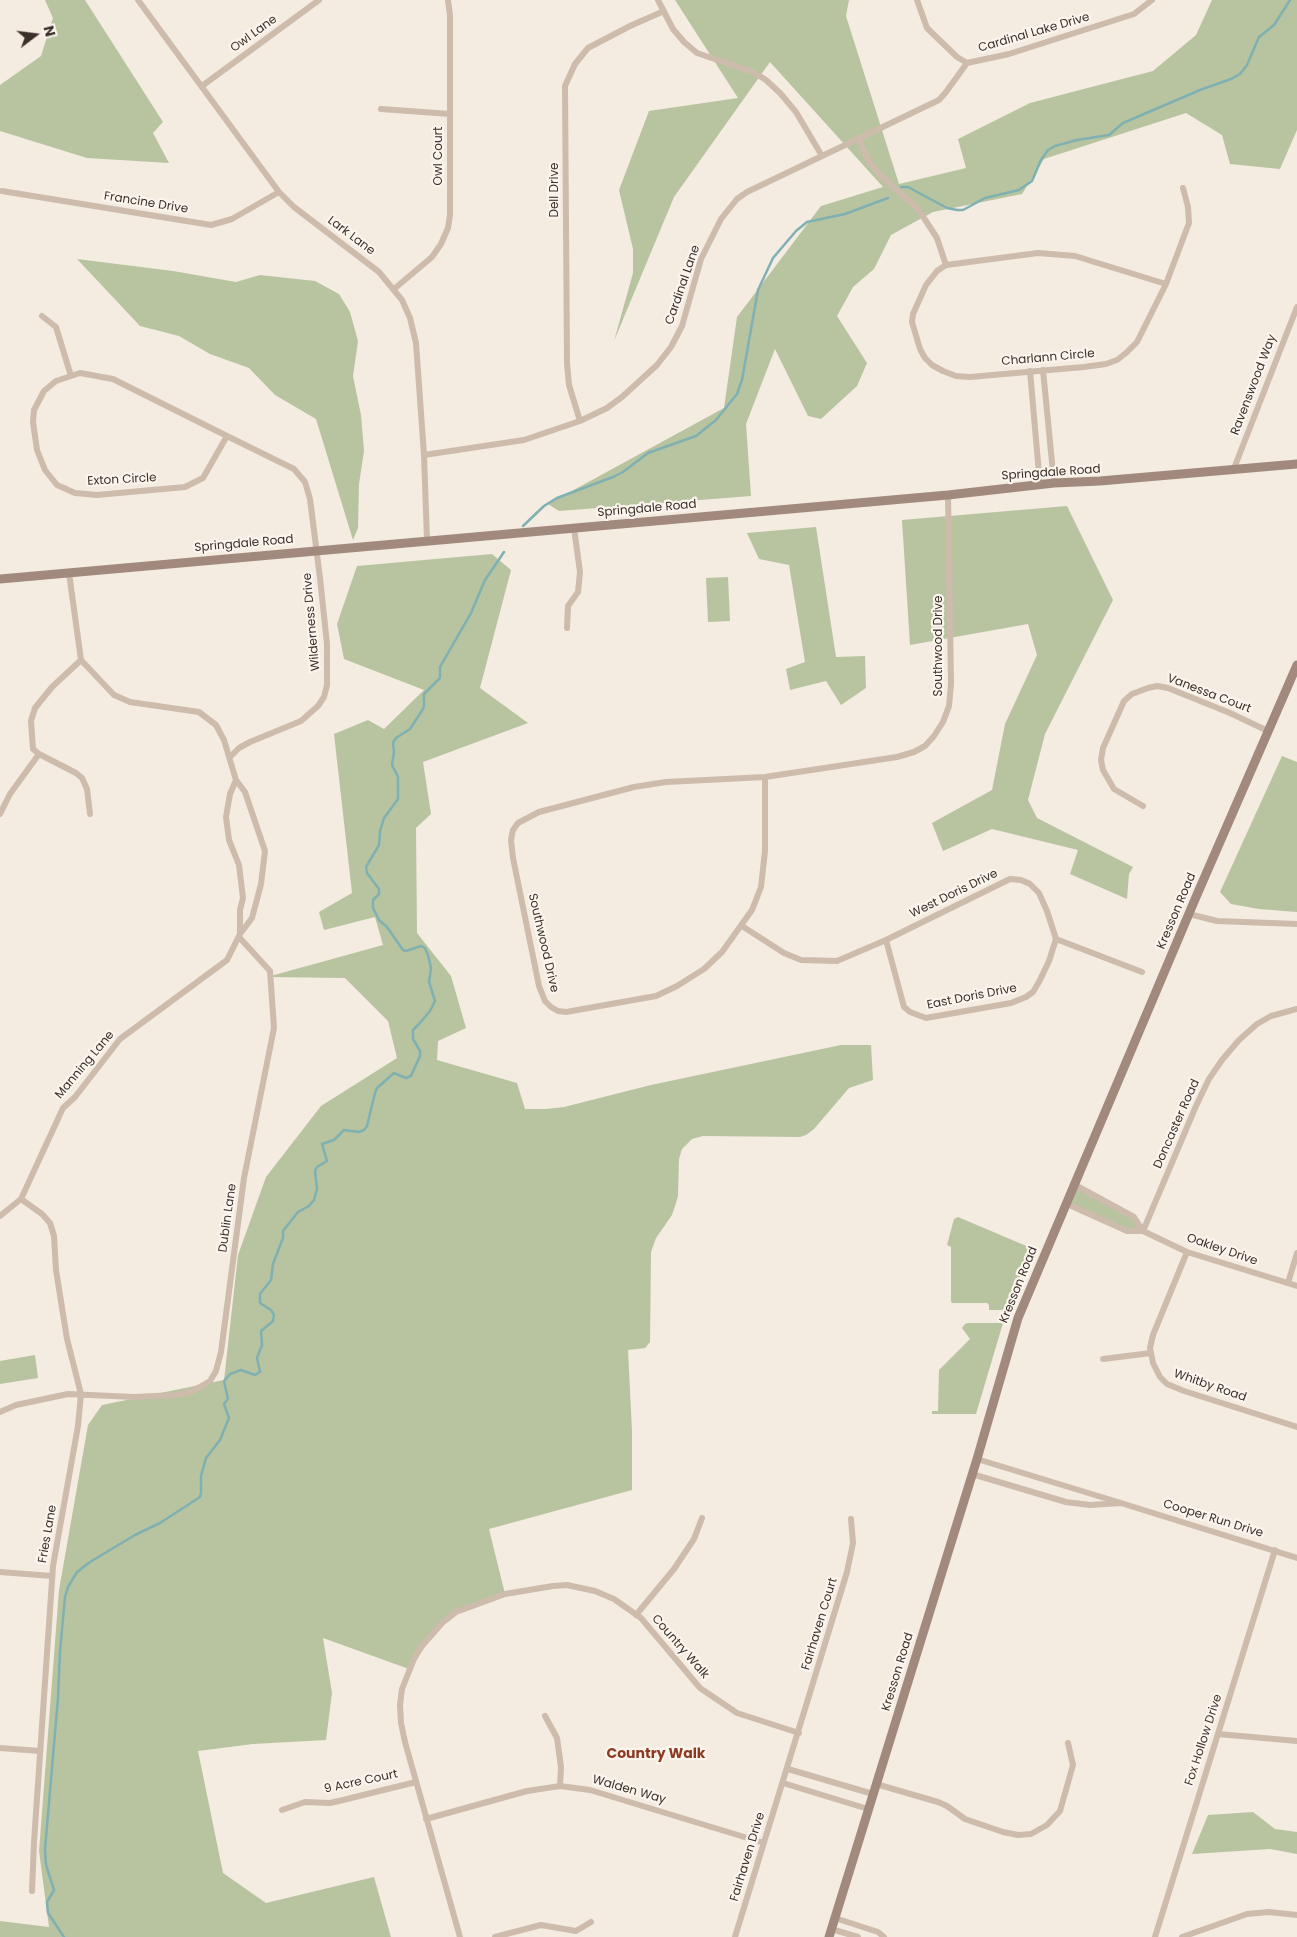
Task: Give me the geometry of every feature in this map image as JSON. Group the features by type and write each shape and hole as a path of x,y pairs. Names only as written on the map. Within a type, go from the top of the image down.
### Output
{"street":[{"name":"Lark Lane","path":"138,0 278,192 294,207 379,272 402,300 410,318 416,343 424,455 427,540"},
{"name":"Owl Lane","path":"202,86 319,0"},
{"name":"Owl Court","path":"394,289 432,257 441,244 448,228 450,214 450,15 448,0"},
{"path":"658,0 673,29 697,53 753,72 766,80 780,93 801,119 822,156"},
{"name":"Cardinal Lake Drive","path":"917,0 928,28 957,57 967,63 1018,51 1134,14 1152,0"},
{"name":"Dell Drive","path":"580,421 569,385 567,364 565,86 575,64 588,48 664,11"},
{"name":"Cardinal Lane","path":"424,455 524,440 580,421 607,408 657,365 671,347 682,326 701,259 721,219 737,199 747,192 938,100 967,63"},
{"path":"381,109 450,114"},
{"path":"858,138 869,162 916,207 924,218 937,238 946,265 1038,253 1075,256 1166,284"},
{"name":"Charlann Circle","path":"946,265 937,271 926,285 913,314 912,322 920,349 925,358 942,371 956,376 970,377 1106,364 1126,353 1137,342 1166,284 1189,223 1188,207 1183,188"},
{"name":"Francine Drive","path":"2,190 211,226 232,220 278,192"},
{"name":"Ravenswood Way","path":"1233,471 1297,306"},
{"path":"42,316 56,327 72,376"},
{"path":"1043,370 1054,483"},
{"path":"1030,371 1040,484"},
{"name":"Exton Circle","path":"227,436 203,478 185,487 97,495 75,493 57,485 45,470 37,450 33,422 34,410 44,392 56,382 80,373 113,379 294,469 305,482 310,499 317,550"},
{"name":"Springdale Road","path":"0,579 948,495 1040,484 1100,482 1297,464"},
{"name":"Southwood Drive","path":"765,778 765,851 761,887 752,910 722,952 704,969 677,986 656,996 566,1012 558,1011 545,1001 539,986 512,858 511,840 513,830 518,823 533,815 634,787 666,782 765,778 906,754 924,746 934,736 943,722 949,706 952,684 948,495"},
{"path":"567,628 568,606 578,592 580,572 574,528"},
{"name":"Wilderness Drive","path":"230,757 239,748 250,742 301,721 309,715 324,697 328,685 327,644 317,550"},
{"path":"69,573 81,660 52,687 35,708 31,721 33,749 82,778 87,789 90,814"},
{"name":"Manning Lane","path":"0,1216 21,1199 64,1108 75,1097 120,1039 227,960 239,935 252,918 261,884 265,851 245,792 236,780 224,740 216,725 200,712 130,702 114,695 81,660"},
{"name":"Kresson Road","path":"830,1933 977,1459 1018,1318 1188,914 1297,665"},
{"name":"Vanessa Court","path":"1144,806 1114,789 1103,770 1101,760 1103,748 1124,701 1132,694 1157,686 1168,688 1230,713 1268,731"},
{"path":"0,814 10,794 39,754"},
{"name":"Manning Lane","path":"236,780 230,794 226,817 228,840 239,865 242,898 239,935"},
{"name":"West Doris Drive","path":"886,940 1010,880 1021,880 1030,884 1039,893 1056,939"},
{"path":"1188,914 1217,920 1297,924"},
{"path":"742,926 784,952 801,960 813,962 837,961 886,940"},
{"name":"Dublin Lane","path":"0,1412 16,1405 55,1396 80,1394 134,1397 176,1395 191,1392 202,1386 210,1381 216,1371 221,1352 244,1178 274,1028 270,971 239,935"},
{"path":"1056,939 1142,972"},
{"name":"East Doris Drive","path":"886,940 904,1008 926,1018 1010,1003 1026,998 1033,992 1040,980 1056,939"},
{"name":"Doncaster Road","path":"1143,1231 1196,1106 1209,1079 1222,1060 1239,1040 1257,1024 1271,1016 1297,1009"},
{"path":"1075,1185 1134,1217 1143,1231"},
{"name":"Fries Lane","path":"21,1199 42,1214 50,1223 54,1236 56,1270 67,1339 80,1394 78,1426 52,1576 32,1891"},
{"path":"1067,1204 1127,1231 1143,1231"},
{"name":"Oakley Drive","path":"1143,1231 1186,1252 1297,1286"},
{"name":"Whitby Road","path":"1186,1252 1152,1335 1151,1353 1153,1363 1160,1377 1167,1384 1184,1392 1297,1427"},
{"path":"1288,1283 1297,1253"},
{"path":"1103,1359 1151,1353"},
{"name":"Cooper Run Drive","path":"977,1459 1297,1558"},
{"name":"Cooper Run Drive","path":"972,1474 1066,1502 1090,1505 1121,1504"},
{"path":"636,1615 674,1569 694,1539 702,1518"},
{"name":"Fairhaven Court","path":"799,1733 847,1572 853,1543 851,1519"},
{"name":"Fox Hollow Drive","path":"1155,1937 1275,1550"},
{"path":"0,1572 52,1576"},
{"name":"Country Walk","path":"460,1937 401,1723 402,1689 408,1669 421,1646 443,1622 456,1612 505,1594 567,1585 595,1591 614,1599 636,1615 661,1641 700,1688 737,1713 799,1733"},
{"path":"545,1716 557,1738 561,1767 560,1786"},
{"path":"799,1733 783,1783 868,1809"},
{"path":"1218,1734 1297,1741"},
{"path":"876,1784 938,1802 974,1823 1013,1835 1025,1835 1036,1832 1047,1825 1060,1811 1073,1765 1068,1743"},
{"path":"0,1748 40,1751"},
{"path":"788,1769 873,1794"},
{"name":"9 Acre Court","path":"282,1810 304,1802 330,1803 416,1782"},
{"name":"Fairhaven Drive","path":"735,1937 783,1783"},
{"name":"Walden Way","path":"426,1819 527,1791 560,1786 590,1790 764,1843"},
{"path":"1182,1937 1247,1914 1269,1912 1297,1915"},
{"path":"835,1918 878,1932 884,1937"},
{"path":"495,1937 541,1926 576,1931 591,1922"},
{"path":"830,1933 858,1937"}],"green space":[{"path":"45,0 85,0 163,122 153,133 169,163 87,158 0,131 0,85 41,56 53,18"},
{"path":"675,0 849,0 846,16 899,184 966,168 958,139 1030,103 1153,71 1196,35 1212,0 1297,0 1297,130 1280,169 1230,164 1222,135 1186,113 1044,159 1022,194 933,212 891,235 874,269 853,287 837,316 867,363 857,386 821,419 808,416 775,349 746,424 751,496 559,511 548,504 724,408 737,317 821,206 883,187 770,62 674,197 614,341 633,273 633,249 619,190 649,111 738,98"},
{"path":"77,259 173,271 236,282 260,275 315,281 339,294 350,312 358,341 353,376 361,415 364,451 359,484 358,528 353,540 316,419 275,395 249,368 210,354 179,336 140,326"},
{"path":"1067,506 1113,600 1045,734 1028,800 1037,818 1133,867 1129,874 1127,899 1070,874 1078,850 992,829 943,851 932,823 992,790 1005,724 1037,655 1028,624 910,645 902,520"},
{"path":"816,527 836,657 865,656 866,688 841,705 826,681 790,690 786,669 805,662 789,565 759,559 747,533"},
{"path":"492,554 511,570 480,688 528,723 423,762 431,814 416,828 417,933 451,976 466,1028 438,1041 437,1060 517,1083 525,1109 564,1107 651,1085 841,1045 871,1045 873,1080 849,1088 814,1129 806,1135 800,1137 703,1136 692,1139 682,1149 679,1159 678,1196 675,1206 672,1215 656,1238 651,1252 650,1342 645,1348 628,1350 632,1431 632,1490 489,1529 505,1594 456,1612 443,1622 409,1669 323,1638 332,1693 326,1740 253,1744 198,1751 223,1873 266,1903 374,1877 391,1937 0,1937 0,1921 49,1927 39,1851 59,1590 88,1425 102,1405 224,1380 238,1255 266,1177 321,1106 397,1058 388,1021 345,978 267,977 383,945 375,917 324,930 319,912 352,893 334,734 368,720 384,729 424,690 344,659 337,624 357,566"},
{"path":"728,577 730,621 708,622 706,578"},
{"path":"1282,756 1297,762 1297,912 1259,909 1231,904 1220,892"},
{"path":"1075,1185 1134,1217 1143,1231 1127,1231 1067,1204"},
{"path":"958,1217 1031,1248 1008,1310 989,1310 987,1303 952,1303 951,1247 947,1245 954,1219"},
{"path":"968,1323 1003,1323 976,1414 932,1414 932,1411 938,1411 939,1370 970,1339 962,1328"},
{"path":"35,1355 38,1378 0,1384 0,1361"},
{"path":"1253,1812 1275,1829 1297,1832 1297,1854 1270,1849 1192,1854 1208,1815"}],"waterway":[{"path":"901,187 908,187 947,208 957,210 963,210 985,198 1019,190 1032,181 1041,160 1048,150 1055,146 1109,135 1123,123 1240,74 1247,65 1259,37 1274,25 1290,0"},
{"path":"523,526 544,506 557,498 613,477 623,472 648,453 696,436 716,420 737,394 742,380 758,290 773,258 796,231 807,222 845,214 888,198"},
{"path":"64,1937 48,1913 47,1902 54,1890 46,1865 45,1849 58,1698 60,1651 65,1597 68,1587 77,1572 90,1562 135,1535 160,1523 200,1497 201,1476 206,1458 220,1440 229,1418 224,1404 228,1399 224,1381 230,1374 241,1370 255,1375 260,1372 257,1358 262,1345 261,1331 273,1321 274,1315 271,1310 260,1303 260,1294 271,1280 273,1264 283,1238 283,1231 298,1212 309,1206 314,1200 317,1189 315,1171 317,1167 327,1161 322,1144 334,1140 344,1130 359,1132 364,1130 367,1126 377,1088 394,1073 406,1078 411,1076 420,1056 420,1051 413,1039 413,1030 430,1011 435,1001 429,982 431,968 428,955 425,948 421,946 406,951 403,950 387,927 379,920 373,908 373,900 379,894 379,889 367,873 366,867 379,845 380,831 384,818 398,799 398,777 392,765 393,743 396,738 410,729 423,709 424,694 440,678 440,667 471,613 485,580 504,552"}],"district":[{"name":"Country Walk","path":"656,1754"}]}
